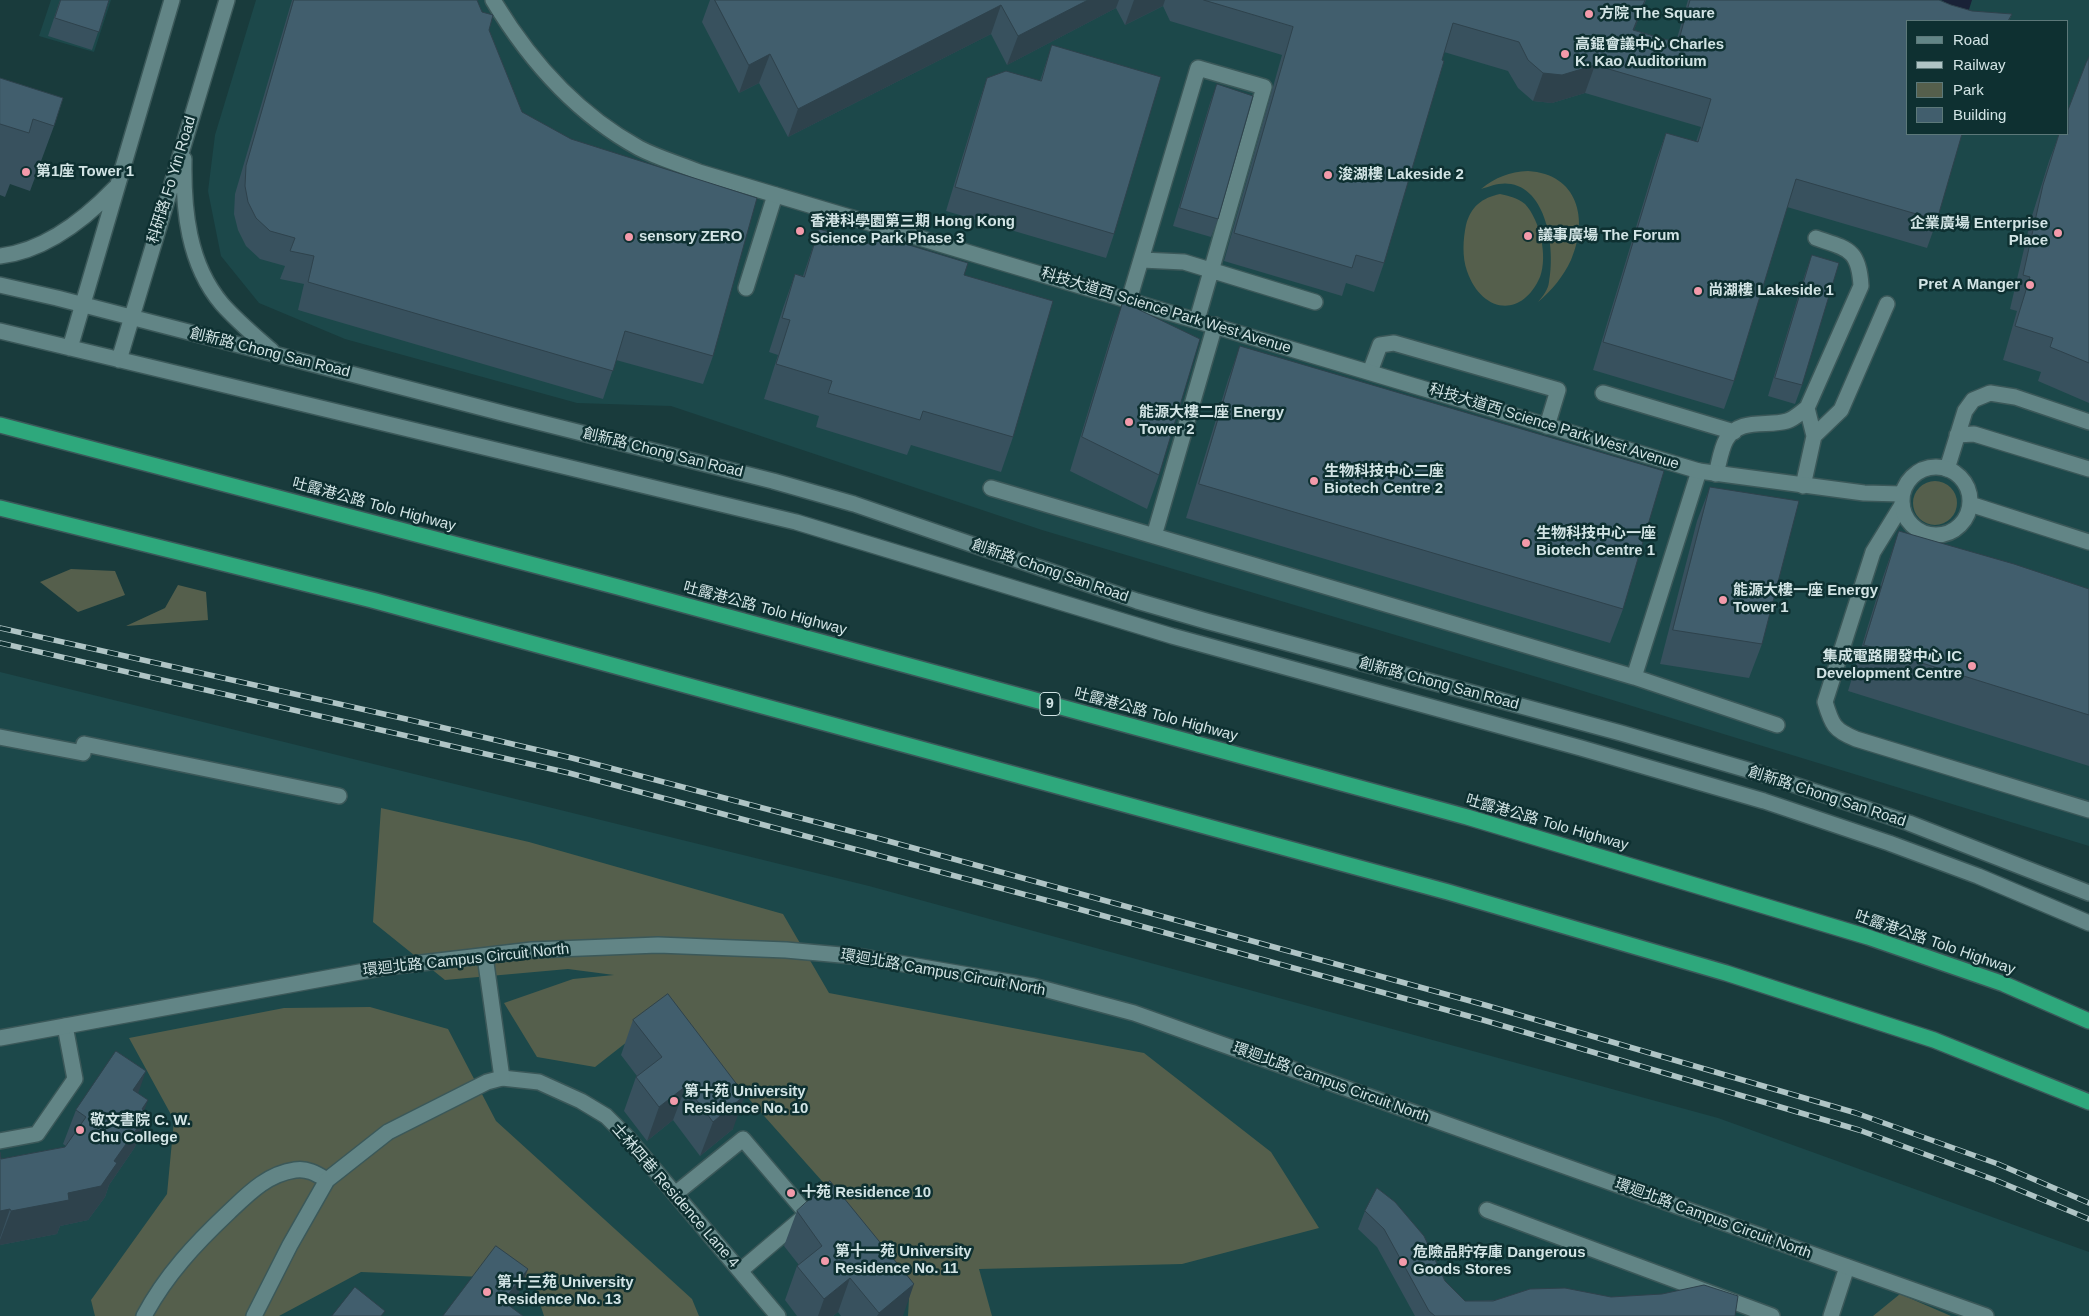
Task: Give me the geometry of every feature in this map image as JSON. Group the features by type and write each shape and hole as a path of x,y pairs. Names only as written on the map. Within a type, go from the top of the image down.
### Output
{"highway":[{"name":"吐露港公路 Tolo Highway","path":"0,425 618,587 1467,818 1868,937 2004,984 2089,1021"},
{"path":"0,508 382,602 1448,892 1726,973 1934,1040 2089,1102"}],"street":[{"path":"70,348 172,0"},
{"name":"科研路 Fo Yin Road","path":"119,360 227,0"},
{"name":"科技大道西 Science Park West Avenue","path":"494,0 517,37 554,83 596,119 640,148 699,172 1699,470 1902,500"},
{"path":"1129,300 1198,68 1264,87 1197,320"},
{"path":"185,137 183,186 187,223 195,255 221,302 241,325 276,354"},
{"path":"0,256 25,250 73,225 94,210 117,186"},
{"path":"746,288 775,195"},
{"path":"1716,474 1727,439 1738,428 1751,423 1772,424 1790,420 1807,408 1861,286 1860,268 1854,255 1843,247 1816,238"},
{"path":"1142,260 1184,262 1315,302"},
{"name":"創新路 Chong San Road","path":"0,285 773,480 854,504 1172,611 1621,733 1765,775 1909,823 2089,893"},
{"path":"1814,436 1841,410 1887,304"},
{"path":"1154,536 1215,325"},
{"name":"創新路 Chong San Road","path":"0,331 796,522 1172,636 1580,748 1764,801 1898,846 1978,876 2089,923"},
{"path":"1370,372 1380,345 1394,343 1558,390 1547,426"},
{"path":"1603,393 1734,432"},
{"path":"1947,469 1965,411 1973,400 1990,393 2014,397 2089,422"},
{"path":"1803,486 1814,436 1807,408"},
{"path":"1957,436 1974,434 2089,469"},
{"path":"1902,500 1905,516 1911,525 1920,532 1931,535 1947,533 1961,524 1967,515 1970,504 1969,493 1964,483 1956,474 1947,469 1935,467 1924,470 1914,475 1906,484 1902,500 1873,552 1826,702 1830,719 1840,732 1856,739 2089,810"},
{"path":"1634,677 1699,470"},
{"path":"991,488 1634,677 1777,725"},
{"path":"1970,504 2089,542"},
{"path":"0,736 82,754 84,744 339,796"},
{"name":"環迴北路 Campus Circuit North","path":"0,1038 387,967 532,950 658,945 786,950 863,957 1033,986 1134,1013 1986,1316"},
{"path":"254,1316 290,1245 327,1180 388,1132 487,1082 502,1078 485,956"},
{"path":"0,1141 37,1134 75,1079 64,1026"},
{"name":"士林四巷 Residence Lane 4","path":"502,1078 539,1082 581,1101 606,1116 627,1137 778,1316"},
{"path":"676,1194 743,1139 807,1214 740,1271"},
{"path":"144,1316 155,1296 195,1244 254,1189 271,1178 296,1170 311,1171 327,1180"},
{"path":"1487,1210 1772,1316"},
{"path":"1831,1316 1847,1266"}],"shaded area":[{"path":"51,0 111,0 94,52 39,36"},
{"path":"256,0 2089,0 2089,846 1557,683 1042,530 671,406 577,403 345,339 259,303 221,256 208,191 215,135"},
{"path":"1941,0 1972,0 1966,19 1943,1"},
{"path":"0,672 869,886 1718,1118 2089,1252 2089,1316 0,1316"}],"green space":[{"path":"1528,171 1545,174 1558,180 1575,201 1578,215 1579,229 1571,260 1557,283 1538,302 1548,288 1551,270 1550,240 1541,210 1534,198 1524,189 1511,184 1499,184 1481,189 1503,176"},
{"path":"1500,194 1510,196 1525,204 1535,219 1543,249 1540,277 1532,291 1523,300 1512,305 1502,306 1491,302 1473,285 1464,260 1464,236 1468,218 1478,204"},
{"path":"1935,481 1947,485 1953,491 1957,503 1953,515 1947,521 1935,525 1923,521 1917,515 1913,503 1917,491 1923,485"},
{"path":"71,569 115,571 125,595 78,612 40,582"},
{"path":"178,585 206,592 208,620 126,626 165,608"},
{"path":"381,808 529,842 783,914 829,993 1144,1053 1271,1152 1319,1228 1182,1264 979,1269 992,1316 908,1316 910,1280 669,1009 595,1067 537,1057 504,1003 573,979 614,975 568,969 445,980 373,922"},
{"path":"370,1007 448,1029 496,1121 692,1299 699,1316 544,1316 532,1279 361,1272 279,1316 95,1316 91,1300 167,1194 174,1120 129,1038 284,1008"},
{"path":"1900,1294 1951,1316 1873,1316"}],"building":[{"path":"61,0 109,0 99,32 55,18"},
{"path":"294,0 477,0 482,12 493,15 489,30 522,112 571,139 757,198 713,356 625,331 613,371 308,282 314,256 290,251 295,238 270,231 256,218 248,202 245,186 246,166"},
{"path":"715,0 1088,0 1018,36 1001,5 798,109 770,54 749,65"},
{"path":"1204,0 1645,0 1633,30 1678,43 1690,0 1939,0 1972,11 2012,14 2009,20 1906,20 1906,135 1962,135 1937,220 1796,179 1734,381 1603,342 1666,133 1698,142 1711,99 1595,65 1562,75 1543,73 1528,60 1519,42 1453,23 1442,60 1444,61 1384,263 1356,255 1352,268 1234,233 1293,27"},
{"path":"1052,45 1161,77 1114,234 955,187 987,78 1006,71 1041,81"},
{"name":"企業廣場 Enterprise Place","path":"2089,57 2089,363 2050,347 2053,338 2015,326 2030,277 2023,275 2043,185 2059,135 2069,135 2069,107"},
{"path":"0,78 63,98 54,126 33,119 29,133 0,124"},
{"path":"1217,84 1253,96 1218,219 1180,208"},
{"path":"819,229 873,245 876,235 968,263 964,275 1053,301 1013,437 923,411 920,420 828,393 832,381 776,364 790,320 782,318 795,274 804,277"},
{"path":"1812,255 1839,263 1802,385 1775,378"},
{"name":"能源大樓二座 Energy Tower 2","path":"1123,302 1200,339 1159,475 1082,437"},
{"path":"1240,346 1664,471 1623,609 1199,484"},
{"name":"能源大樓一座 Energy Tower 1","path":"1710,487 1799,501 1762,644 1673,630"},
{"path":"1899,531 2014,564 2089,589 2089,715 1864,645"},
{"path":"668,994 745,1095 713,1122 686,1086 659,1107 636,1077 662,1057 633,1020"},
{"path":"116,1051 146,1071 133,1090 148,1100 142,1109 148,1113 114,1161 117,1163 101,1186 68,1193 69,1200 11,1211 10,1209 0,1211 0,1152 1,1159 65,1147 86,1117 76,1110"},
{"path":"830,1181 914,1284 879,1313 850,1278 824,1299 797,1266 822,1246 797,1211"},
{"path":"1377,1188 1395,1202 1424,1236 1445,1281 1465,1301 1493,1301 1530,1289 1565,1288 1611,1297 1662,1294 1704,1285 1738,1296 1735,1316 1435,1316 1429,1311 1384,1229 1365,1211"},
{"path":"496,1246 528,1269 503,1301 523,1316 443,1316"},
{"path":"355,1287 385,1311 381,1316 332,1316"}],"railway":[{"path":"0,628 572,758 877,838 1485,1005 1856,1113 1998,1164 2089,1203"},
{"path":"0,643 569,773 1064,905 1483,1020 1859,1130 1995,1180 2089,1219"}],"place":[{"name":"方院 The Square","path":"1589,14"},
{"name":"高錕會議中心 Charles K. Kao Auditorium","path":"1565,54"},
{"name":"第1座 Tower 1","path":"26,172"},
{"name":"浚湖樓 Lakeside 2","path":"1328,175"},
{"name":"香港科學園第三期 Hong Kong Science Park Phase 3","path":"800,231"},
{"name":"企業廣場 Enterprise Place","path":"2058,233"},
{"name":"議事廣場 The Forum","path":"1528,236"},
{"name":"sensory ZERO","path":"629,237"},
{"name":"Pret A Manger","path":"2030,285"},
{"name":"尚湖樓 Lakeside 1","path":"1698,291"},
{"name":"能源大樓二座 Energy Tower 2","path":"1129,422"},
{"name":"生物科技中心二座 Biotech Centre 2","path":"1314,481"},
{"name":"生物科技中心一座 Biotech Centre 1","path":"1526,543"},
{"name":"能源大樓一座 Energy Tower 1","path":"1723,600"},
{"name":"集成電路開發中心 IC Development Centre","path":"1972,666"},
{"name":"第十苑 University Residence No. 10","path":"674,1101"},
{"name":"敬文書院 C. W. Chu College","path":"80,1130"},
{"name":"十苑 Residence 10","path":"791,1193"},
{"name":"第十一苑 University Residence No. 11","path":"825,1261"},
{"name":"危險品貯存庫 Dangerous Goods Stores","path":"1403,1262"},
{"name":"第十三苑 University Residence No. 13","path":"487,1292"}]}
